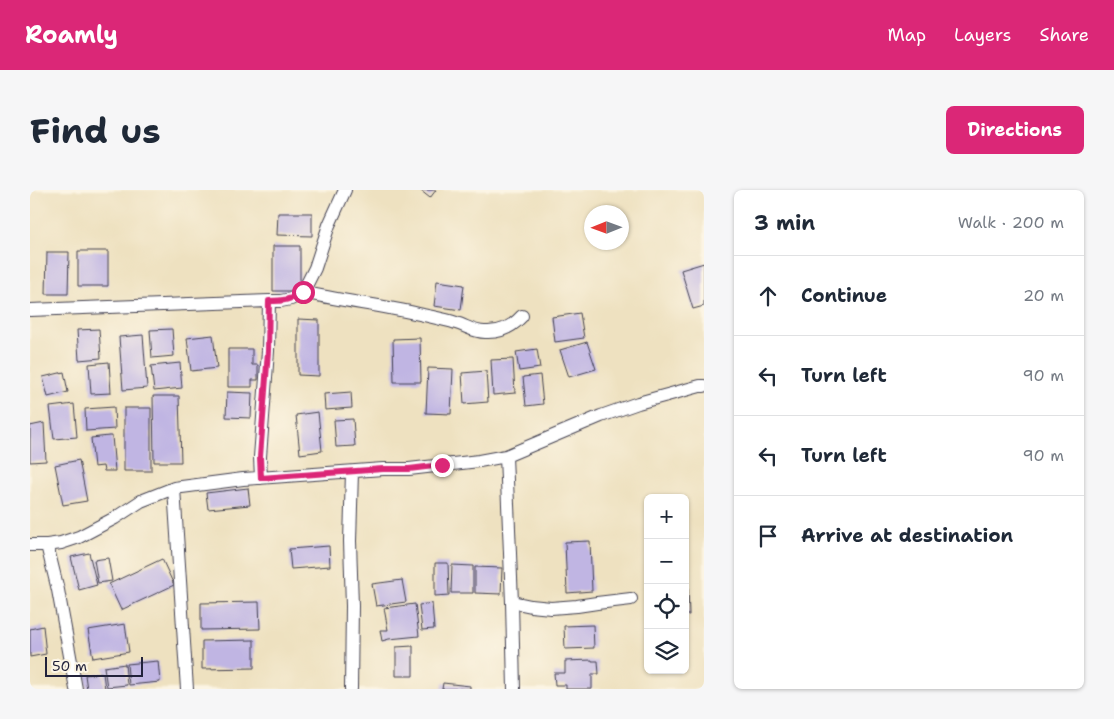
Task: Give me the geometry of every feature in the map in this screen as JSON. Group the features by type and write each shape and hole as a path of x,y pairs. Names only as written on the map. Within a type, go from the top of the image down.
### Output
{"street":[{"path":"30,310 281,301 291,299 303,292 315,268 329,225 344,190"},
{"path":"303,292 330,299 403,310 485,332 505,329 522,316"},
{"path":"261,478 260,457 268,351 269,301"},
{"path":"30,545 61,543 79,537 115,518 141,501 174,488 261,478 409,469 506,456 600,416 638,403 704,386"},
{"path":"506,456 514,689"},
{"path":"351,689 352,606 350,540 352,472"},
{"path":"174,488 187,689"},
{"path":"46,545 58,590 76,689"},
{"path":"512,602 551,608 631,599"}],"building":[{"path":"420,190 436,190 430,198"},
{"path":"278,213 312,213 312,236 277,235"},
{"path":"273,246 300,246 300,291 273,291"},
{"path":"78,251 108,251 108,286 78,286"},
{"path":"47,252 69,252 68,294 46,294"},
{"path":"704,263 704,306 693,309 681,270"},
{"path":"437,281 464,285 461,310 434,306"},
{"path":"580,313 584,338 555,342 552,317"},
{"path":"298,319 319,320 319,376 298,375"},
{"path":"99,329 101,358 79,360 77,330"},
{"path":"172,329 174,356 152,358 150,330"},
{"path":"143,335 147,388 123,390 119,337"},
{"path":"213,335 217,368 191,371 187,338"},
{"path":"420,338 421,382 394,382 393,339"},
{"path":"587,342 596,369 569,377 560,350"},
{"path":"228,349 252,349 252,365 258,365 258,380 252,380 252,387 228,387"},
{"path":"537,349 540,368 519,371 516,352"},
{"path":"513,359 515,393 493,395 491,360"},
{"path":"109,362 111,393 91,394 89,364"},
{"path":"180,363 182,388 154,391 151,366"},
{"path":"428,368 453,369 451,414 426,413"},
{"path":"486,371 488,402 464,404 462,373"},
{"path":"64,372 68,392 48,397 43,377"},
{"path":"540,375 543,404 526,406 523,377"},
{"path":"227,392 252,393 251,418 226,417"},
{"path":"351,392 352,408 325,410 324,394"},
{"path":"153,396 179,396 181,462 154,462"},
{"path":"74,404 77,437 54,439 50,407"},
{"path":"114,407 115,429 86,431 85,409"},
{"path":"124,408 151,408 151,471 124,471"},
{"path":"318,412 322,451 300,454 296,415"},
{"path":"353,419 355,446 336,447 334,420"},
{"path":"44,423 46,461 30,462 30,426"},
{"path":"112,436 115,471 104,471 103,466 94,467 91,438"},
{"path":"79,460 87,501 63,505 55,465"},
{"path":"248,488 250,505 208,509 206,493"},
{"path":"590,541 592,591 567,593 565,542"},
{"path":"329,546 330,566 291,569 289,549"},
{"path":"89,553 97,585 79,590 71,557"},
{"path":"108,558 112,581 98,583 94,560"},
{"path":"162,559 174,585 121,610 109,584"},
{"path":"435,563 448,563 449,595 435,596"},
{"path":"452,565 473,566 473,593 451,593"},
{"path":"475,567 502,568 501,594 475,593"},
{"path":"402,580 406,602 376,606 372,584"},
{"path":"259,602 260,629 201,630 201,603"},
{"path":"432,603 434,629 422,630 419,605"},
{"path":"415,604 419,636 382,641 380,630 388,630 384,608"},
{"path":"125,624 129,652 93,658 88,630"},
{"path":"593,625 594,648 565,649 564,626"},
{"path":"43,626 46,654 30,657 30,629"},
{"path":"254,640 254,668 202,669 202,641"},
{"path":"413,646 413,676 396,676 396,647"},
{"path":"158,661 160,682 129,685 127,664"},
{"path":"565,661 598,661 599,674 592,674 592,689 566,689 566,685 555,685 554,673 565,673"},
{"path":"125,664 127,685 107,687 104,667"},
{"path":"103,673 105,689 87,689 85,675"},
{"path":"443,683 470,686 470,689 442,689"}],"route":[{"path":"303,292 291,299 269,301 268,351 260,457 261,478 383,469 409,469 442,465"}]}
